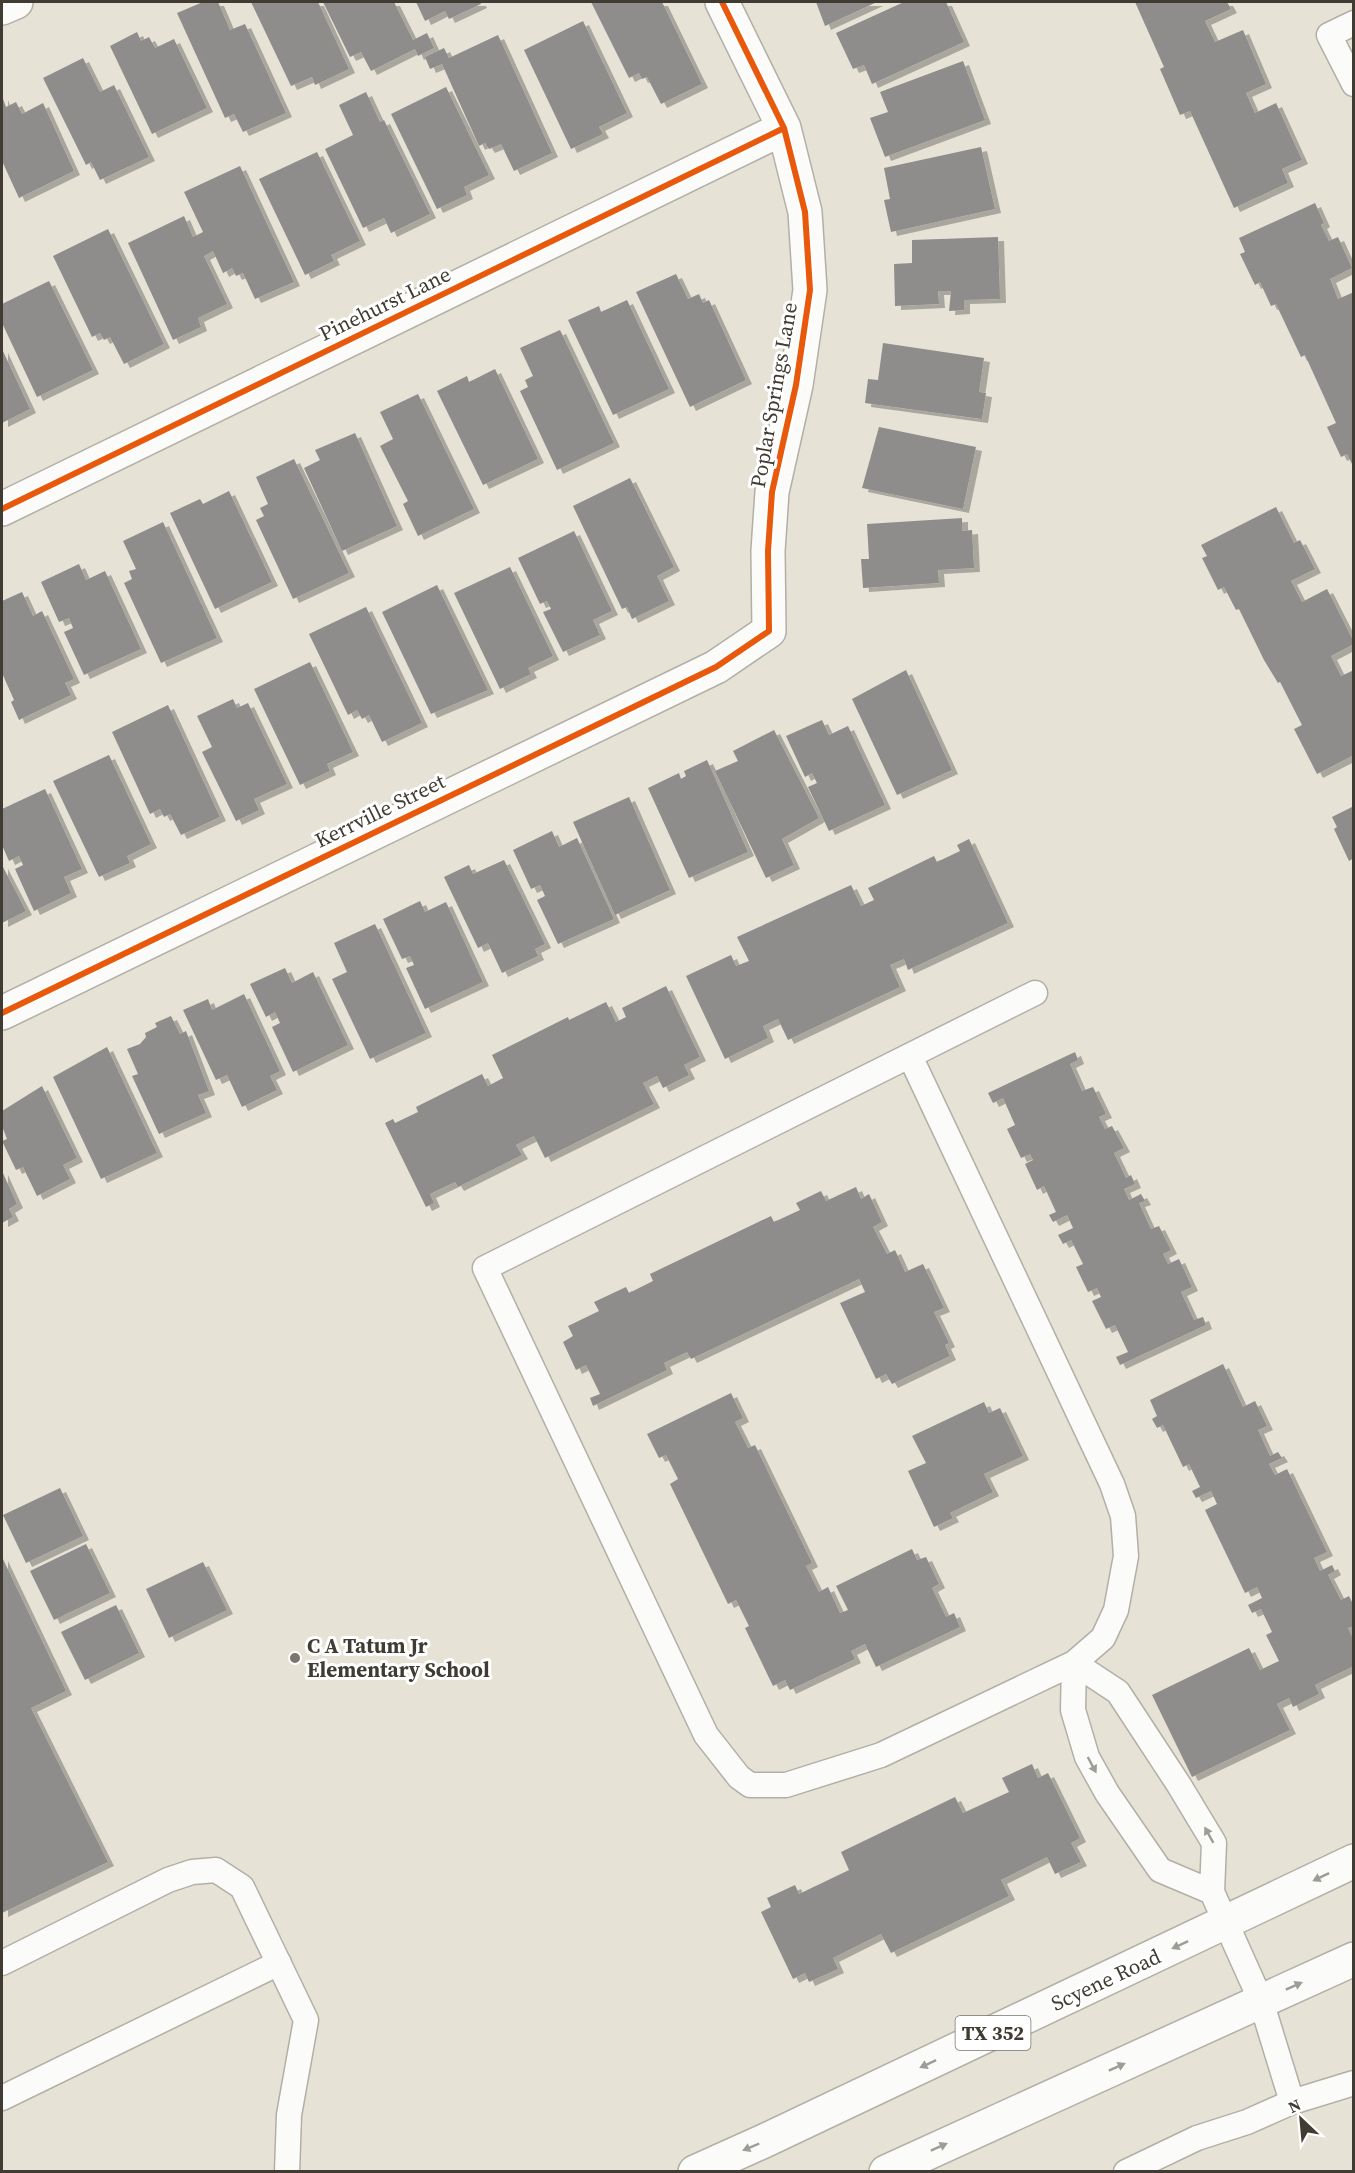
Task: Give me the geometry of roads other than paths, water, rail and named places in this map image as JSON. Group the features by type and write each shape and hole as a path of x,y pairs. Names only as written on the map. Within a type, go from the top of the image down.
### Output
{"street":[{"path":"2,8 16,2"},
{"name":"Poplar Springs Lane","path":"722,2 784,128 805,212 810,290 796,385 772,492 768,551 769,631"},
{"name":"Pinehurst Lane","path":"2,509 784,128"},
{"name":"Kerrville Street","path":"2,1013 716,667 769,631"},
{"name":"Scyene Road","path":"694,2172 1227,1923 1353,1861"},
{"path":"886,2172 1353,1959"}],"lane":[{"path":"1353,23 1329,35 1353,84"},
{"path":"910,1056 1112,1484 1123,1516 1126,1556 1116,1610 1103,1638 1074,1663 881,1755 786,1785 750,1785 739,1777 706,1735 485,1268 1035,993"},
{"path":"1074,1663 1118,1692 1214,1843 1212,1892 1262,2001 1292,2102"},
{"path":"1074,1663 1073,1710 1087,1757 1107,1793 1160,1870 1212,1892"},
{"path":"2,1963 168,1880 192,1872 216,1870 242,1887 306,2020 289,2115 287,2172"},
{"path":"2,2098 279,1963"},
{"path":"1126,2172 1197,2138 1247,2122 1292,2102 1353,2083"}],"place":[{"name":"C A Tatum Jr Elementary School","path":"295,1658"}]}
